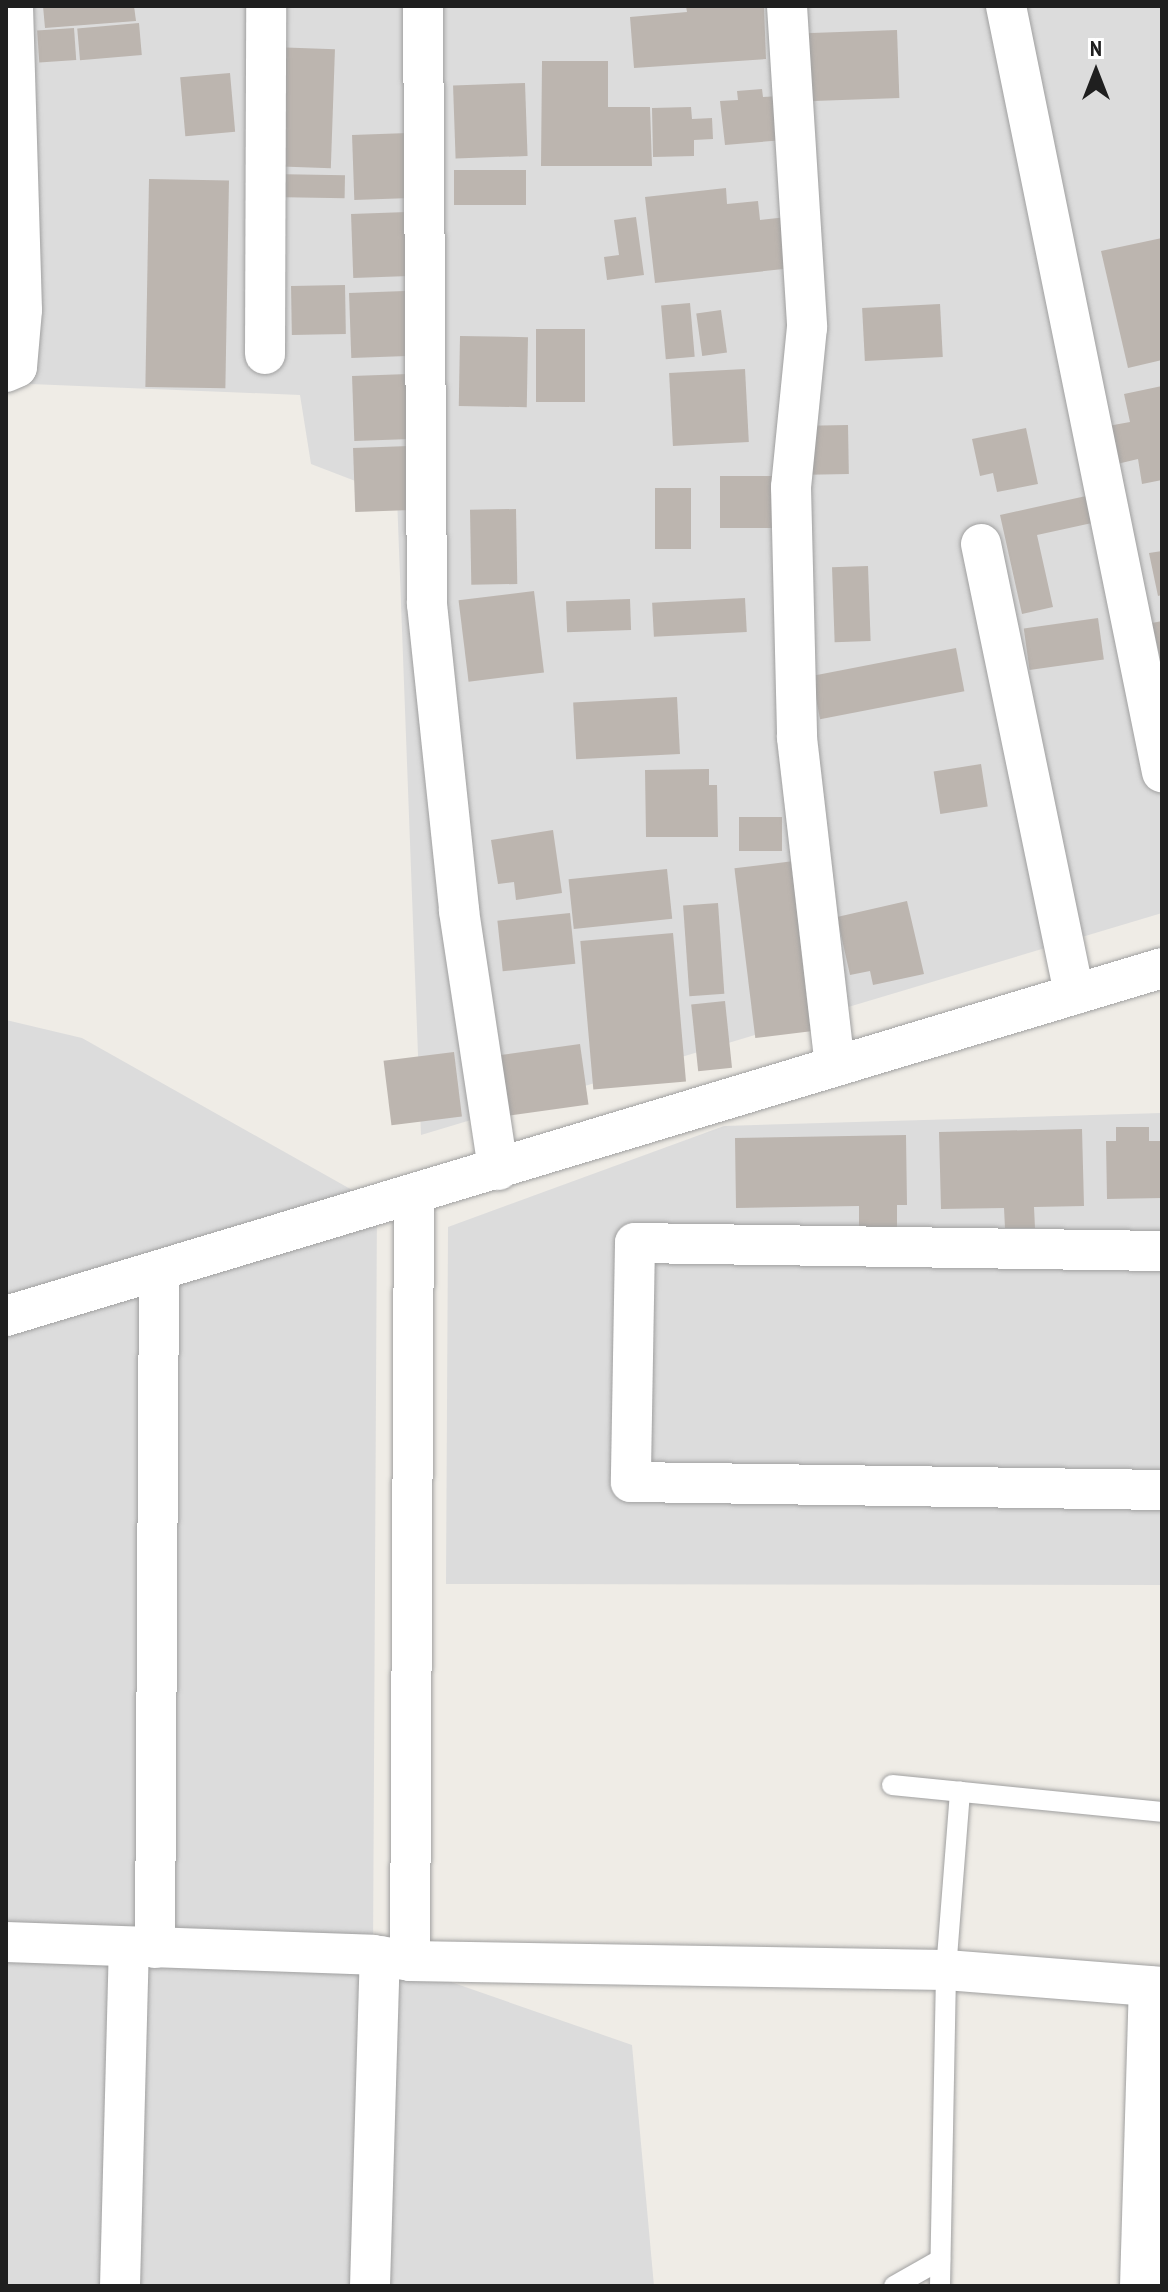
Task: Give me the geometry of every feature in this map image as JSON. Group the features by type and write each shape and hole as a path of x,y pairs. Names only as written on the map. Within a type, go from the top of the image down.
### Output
{"street":[{"path":"6,372 17,367 22,310 13,6"},
{"path":"265,354 266,6"},
{"path":"423,6 427,604 459,911 498,1170"},
{"path":"787,6 807,327 791,487 797,738 835,1066"},
{"path":"1006,6 1162,772"},
{"path":"981,544 1074,994"},
{"path":"6,1316 159,1274 1162,968"},
{"path":"370,2286 395,1958 414,1194"},
{"path":"1162,1251 635,1243 631,1482 1162,1490"},
{"path":"120,2286 142,1947 159,1274"},
{"path":"6,1942 395,1958 946,1970 1155,1986 1140,2286"}],"lane":[{"path":"892,1785 1162,1812"},
{"path":"940,2286 946,1970 960,1792"},
{"path":"894,2286 940,2260"}],"shaded area":[{"path":"6,6 1162,6 1162,913 421,1135 397,497 311,464 300,395 6,383"},
{"path":"6,1020 82,1038 377,1204 373,1955 632,2045 654,2286 6,2286"},
{"path":"1162,1113 1162,1585 446,1584 448,1227 724,1126"}],"building":[{"path":"43,6 134,6 136,21 45,28"},
{"path":"686,6 764,8 766,59 634,68 630,17 687,12"},
{"path":"139,23 142,55 80,60 77,28"},
{"path":"74,28 76,60 39,63 37,31"},
{"path":"897,30 899,98 806,101 804,33"},
{"path":"272,47 335,49 331,168 268,166"},
{"path":"542,61 608,61 608,107 650,107 652,166 541,166"},
{"path":"230,73 235,132 185,136 180,77"},
{"path":"525,83 528,156 456,158 453,86"},
{"path":"762,89 763,97 780,96 784,140 725,145 720,101 738,100 737,91"},
{"path":"691,107 692,119 712,118 713,139 694,140 694,156 653,157 652,108"},
{"path":"408,133 410,198 354,200 352,135"},
{"path":"454,170 526,170 526,205 454,205"},
{"path":"272,174 345,175 345,198 272,197"},
{"path":"149,179 229,180 225,388 145,387"},
{"path":"726,188 727,204 758,201 760,220 787,217 793,268 655,283 645,197"},
{"path":"407,212 409,276 353,278 351,214"},
{"path":"636,217 644,275 607,280 604,257 619,255 614,220"},
{"path":"1162,238 1162,360 1128,368 1101,251"},
{"path":"345,285 346,334 292,335 291,286"},
{"path":"405,291 407,356 351,358 349,293"},
{"path":"690,303 695,357 666,359 661,306"},
{"path":"940,304 943,357 865,361 862,308"},
{"path":"721,310 727,353 702,356 696,313"},
{"path":"536,329 585,329 585,402 536,402"},
{"path":"460,336 528,337 527,407 459,406"},
{"path":"745,369 749,442 673,446 669,373"},
{"path":"408,374 410,439 354,441 352,376"},
{"path":"1162,386 1162,480 1142,484 1138,459 1117,464 1108,426 1130,422 1124,394"},
{"path":"848,425 849,474 809,475 808,426"},
{"path":"1026,428 1038,484 997,492 993,473 980,476 972,439"},
{"path":"409,446 411,510 355,512 353,448"},
{"path":"720,476 773,476 773,528 720,528"},
{"path":"655,488 691,488 691,549 655,549"},
{"path":"1086,496 1092,523 1037,535 1053,607 1022,614 1000,515"},
{"path":"516,509 517,584 471,585 470,510"},
{"path":"1162,551 1162,595 1158,596 1149,553"},
{"path":"868,566 871,641 835,642 832,567"},
{"path":"534,591 544,672 469,682 459,600"},
{"path":"745,598 747,632 654,637 652,603"},
{"path":"630,599 631,630 567,632 566,601"},
{"path":"1098,618 1104,660 1030,670 1024,628"},
{"path":"1162,621 1162,662 1161,662 1152,623"},
{"path":"956,648 964,691 820,719 812,676"},
{"path":"677,697 680,754 576,759 573,702"},
{"path":"981,764 988,806 940,814 934,772"},
{"path":"709,769 709,785 717,785 718,837 646,837 645,770"},
{"path":"739,817 782,817 782,851 739,851"},
{"path":"553,830 562,893 516,900 514,882 498,884 491,840"},
{"path":"794,861 815,1031 755,1038 734,868"},
{"path":"667,869 672,919 574,929 569,879"},
{"path":"907,901 924,974 873,985 870,971 850,975 837,917"},
{"path":"718,903 724,994 689,996 683,905"},
{"path":"570,913 575,964 503,971 497,921"},
{"path":"673,933 686,1081 593,1090 580,941"},
{"path":"725,1001 732,1068 698,1071 691,1005"},
{"path":"580,1044 588,1104 502,1117 494,1056"},
{"path":"454,1052 462,1117 391,1125 384,1061"},
{"path":"1116,1127 1149,1127 1149,1141 1162,1141 1162,1198 1107,1199 1106,1141 1116,1141"},
{"path":"1082,1129 1084,1206 1034,1207 1035,1228 1005,1228 1004,1208 941,1209 939,1132"},
{"path":"906,1135 907,1205 897,1205 897,1227 859,1227 859,1206 736,1208 735,1138"}]}
